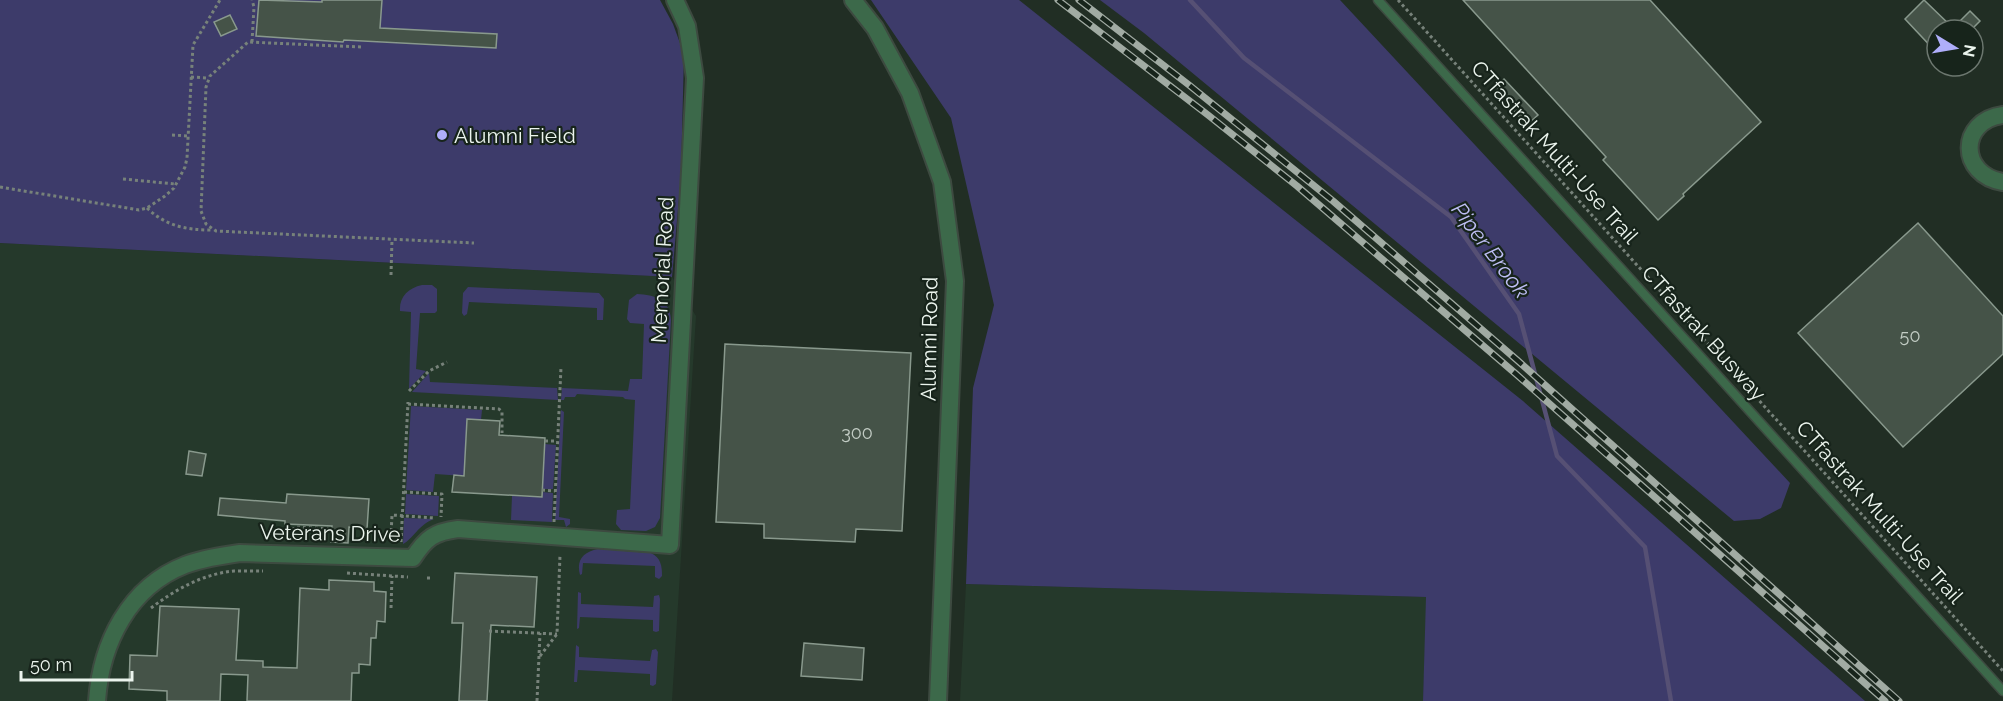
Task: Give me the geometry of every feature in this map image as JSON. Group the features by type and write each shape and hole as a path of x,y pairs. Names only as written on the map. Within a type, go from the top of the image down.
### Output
{"street":[{"name":"Memorial Road","path":"670,545 695,78 687,26 675,0"},
{"name":"Alumni Road","path":"853,0 875,28 910,93 942,182 955,281 938,701"},
{"path":"2003,115 1985,120 1977,127 1970,145 1970,155 1974,166 1982,175 2003,182"},
{"name":"Veterans Drive","path":"97,701 103,662 117,627 130,606 146,587 184,565 212,557 240,554 413,558 431,536 443,531 458,529 670,545"}],"lane":[{"name":"CTfastrak Busway","path":"1378,0 2003,691"}],"path":[{"path":"0,188 139,210 147,208 165,196 176,184 185,167 193,45 219,0"},
{"path":"252,0 254,7 252,42"},
{"name":"CTfastrak Multi-Use Trail","path":"1398,0 2003,671"},
{"path":"213,230 206,224 201,211 208,78 248,42 361,47"},
{"path":"191,77 208,78"},
{"path":"172,135 188,136"},
{"path":"123,179 176,184"},
{"path":"147,208 158,217 187,230 474,243"},
{"path":"391,275 392,239"},
{"path":"409,391 429,371 447,362"},
{"path":"554,524 561,368"},
{"path":"401,545 408,403 499,409 502,412 502,433"},
{"path":"545,441 557,441"},
{"path":"542,490 555,491"},
{"path":"404,492 442,494 440,518"},
{"path":"293,536 294,527 332,529"},
{"path":"540,656 557,634 560,555"},
{"path":"391,608 393,568"},
{"path":"147,612 180,589 211,575 236,571 263,571"},
{"path":"427,578 433,578"},
{"path":"489,631 557,634"},
{"path":"537,701 540,633"}],"shaded area":[{"name":"Alumni Field","path":"0,0 660,0 673,24 684,54 681,175 672,277 0,243"},
{"path":"871,0 1019,0 1523,401 1865,701 1423,701 1426,597 966,584 973,388 994,305 951,118"},
{"path":"1100,0 1340,0 1790,483 1781,508 1760,519 1734,521 1144,33"},
{"path":"0,243 672,277 696,316 672,701 0,701"},
{"path":"422,285 432,285 437,289 437,311 420,313 416,369 426,371 409,389 411,312 400,311 400,306 405,294"},
{"path":"468,287 599,293 604,299 603,320 597,320 597,308 469,302 467,314 464,316 462,313 463,293"},
{"path":"637,294 655,297 665,303 671,320 660,518 655,527 646,531 621,530 616,524 617,510 630,509 635,400 577,394 575,397 565,397 561,400 562,388 628,391 630,379 642,379 644,324 630,323 627,319 629,300"},
{"path":"429,373 430,382 557,388 558,400 412,392"},
{"path":"411,406 482,410 481,420 467,419 464,476 435,474 433,492 406,490"},
{"path":"561,410 564,412 559,517 570,519 570,524 566,527 564,520 555,520"},
{"path":"545,444 556,445 553,489 542,489"},
{"path":"542,492 553,493 552,522 511,520 512,496 541,497"},
{"path":"406,494 439,496 438,516 405,514"},
{"path":"404,518 434,519 403,544"},
{"path":"598,549 651,553 660,563 662,576 659,579 655,577 655,566 583,563 580,575 579,565 582,558 588,552"},
{"path":"966,584 1427,597 1423,701 960,701"},
{"path":"578,592 581,593 581,604 653,607 654,596 659,595 659,631 653,631 653,620 580,617 577,629"},
{"path":"576,645 579,647 579,657 650,661 652,650 656,649 658,652 656,684 650,685 650,674 578,670 577,682 574,682"}],"building":[{"path":"259,0 322,2 322,0 382,0 380,28 497,34 496,48 256,36"},
{"path":"1463,0 1650,0 1761,122 1658,220 1603,160 1606,157"},
{"path":"1924,0 1943,18 1925,18 1925,40 1905,19"},
{"path":"1970,11 1977,18 1963,18"},
{"path":"230,15 237,29 221,36 214,22"},
{"path":"1504,79 1538,115 1527,125 1494,89"},
{"path":"1918,223 2003,316 2003,354 1903,447 1798,333"},
{"path":"725,344 911,353 902,531 856,529 855,542 764,538 764,524 716,522"},
{"path":"467,419 500,421 499,435 545,438 542,497 452,492 454,475 464,476"},
{"path":"189,451 206,454 202,476 186,474"},
{"path":"287,494 369,499 367,529 349,527 348,543 331,542 332,526 285,524 285,521 218,515 220,498 286,503"},
{"path":"455,573 537,577 534,627 491,625 487,701 459,701 463,623 452,623"},
{"path":"329,580 374,582 374,591 386,592 385,622 377,621 376,638 371,638 370,665 359,664 359,673 352,673 351,701 247,701 248,675 221,674 220,701 167,701 167,691 129,689 130,655 157,656 160,606 239,609 236,660 263,661 263,667 297,668 300,588 329,590"},
{"path":"804,643 864,648 862,680 801,676"}],"waterway":[{"name":"Piper Brook","path":"1190,0 1244,58 1451,217 1519,314 1557,456 1645,547 1671,701"}],"railway":[{"path":"1058,0 1297,186 1516,374 1885,701"},
{"path":"1079,0 1333,201 1517,360 1899,701"}],"place":[{"name":"Alumni Field","path":"442,135"}]}
